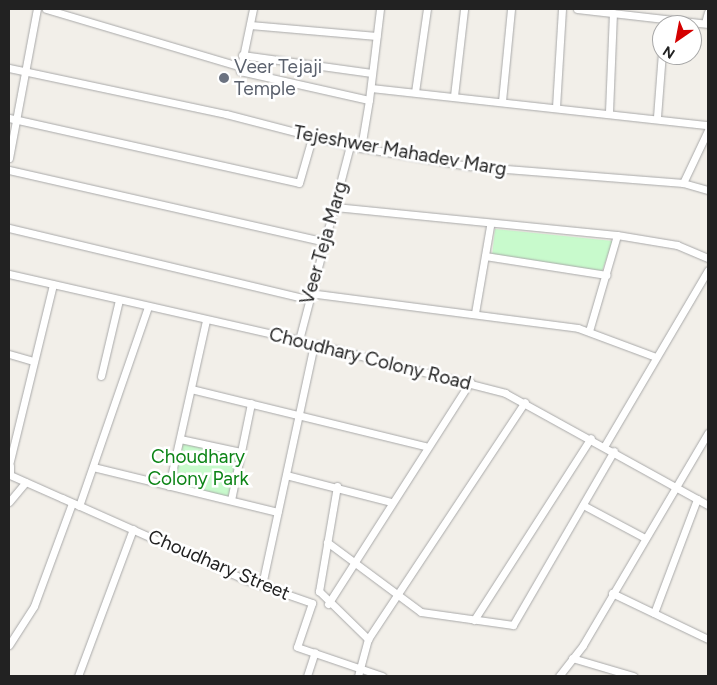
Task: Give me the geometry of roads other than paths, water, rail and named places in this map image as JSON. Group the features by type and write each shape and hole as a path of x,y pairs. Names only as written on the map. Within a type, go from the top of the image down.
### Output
{"street":[{"path":"9,158 12,119 25,70 37,9"},
{"path":"46,9 239,66"},
{"path":"253,9 239,66 240,71 262,78 369,100"},
{"path":"360,148 369,100 380,9"},
{"path":"414,92 427,9"},
{"path":"454,96 464,9"},
{"path":"502,101 511,9"},
{"path":"556,107 562,9"},
{"path":"577,9 652,20"},
{"path":"706,24 708,12"},
{"path":"609,112 613,13"},
{"path":"250,25 377,36"},
{"path":"242,55 372,73"},
{"path":"657,117 661,65"},
{"name":"Tejeshwer Mahadev Marg","path":"9,68 226,114 312,138 360,148 468,166 682,183 708,190"},
{"path":"370,88 657,117 708,125"},
{"path":"12,119 299,183 312,138"},
{"path":"682,183 708,130"},
{"name":"Veer Teja Marg","path":"298,340 309,296 326,242 350,146"},
{"path":"9,170 326,242"},
{"path":"335,207 490,226 617,235 677,245 708,258"},
{"path":"475,313 490,226"},
{"path":"9,228 309,296 475,313 589,330 656,357"},
{"path":"589,330 607,276 617,235"},
{"path":"485,256 607,276"},
{"path":"605,445 708,270"},
{"name":"Choudhary Colony Road","path":"9,274 206,321 298,340 470,382 525,402 605,445 708,506"},
{"path":"9,466 53,284"},
{"path":"101,376 119,300"},
{"path":"10,640 34,606 93,467 148,307"},
{"path":"169,486 206,321"},
{"path":"262,585 314,344"},
{"path":"9,354 30,360"},
{"path":"328,604 425,446 470,382"},
{"path":"191,389 300,414 425,446"},
{"path":"359,673 368,639 525,402"},
{"path":"231,500 251,403"},
{"path":"559,676 612,593 643,537 708,433"},
{"path":"474,620 591,438"},
{"path":"180,439 241,452"},
{"path":"327,542 396,596 420,612 508,625 518,622 614,451"},
{"name":"Choudhary Street","path":"9,466 10,475 262,585 312,603 297,647 315,652 359,673 382,676"},
{"path":"93,467 278,512"},
{"path":"286,474 337,486 391,502"},
{"path":"9,502 26,482"},
{"path":"337,486 319,591 328,604 368,639"},
{"path":"654,613 697,499"},
{"path":"583,505 643,537"},
{"path":"78,676 133,529"},
{"path":"612,593 708,639"},
{"path":"307,676 315,652"},
{"path":"572,658 633,676"}],"place":[{"name":"Veer Tejaji Temple","path":"224,78"}],"park label":[{"name":"Choudhary Colony Park","path":"198,468"}]}
